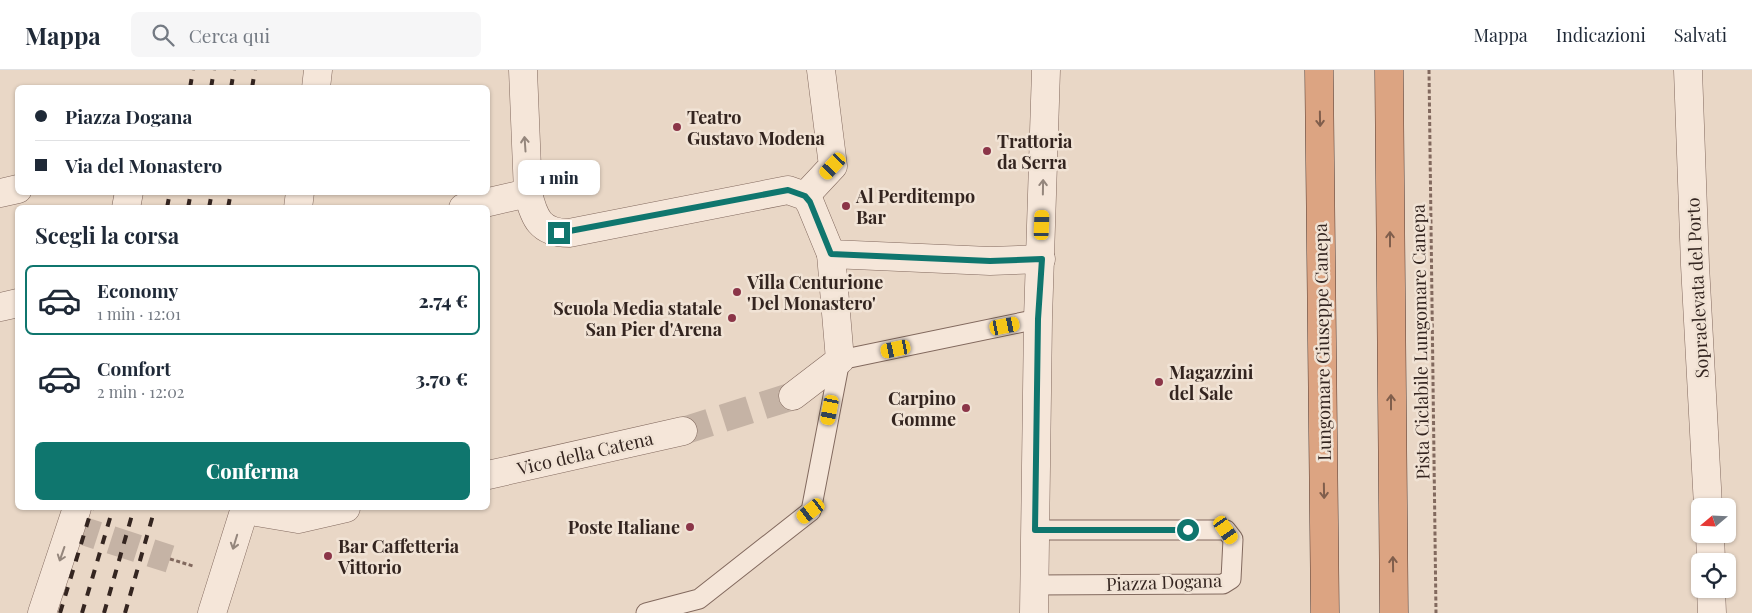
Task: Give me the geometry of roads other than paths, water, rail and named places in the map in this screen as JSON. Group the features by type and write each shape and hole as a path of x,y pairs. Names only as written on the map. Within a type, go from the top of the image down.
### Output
{"highway":[{"name":"Lungomare Giuseppe Canepa","path":"1319,70 1325,613"},
{"path":"1389,70 1394,613"}],"street":[{"path":"316,85 318,70"},
{"path":"523,70 528,193 533,211 538,220 551,231 559,233 788,190 805,196 810,202 831,254 840,360 793,396"},
{"path":"805,196 833,166 821,70"},
{"path":"1034,613 1038,319 1042,259 1046,70"},
{"name":"Sopraelevata del Porto","path":"1688,70 1695,265 1708,498"},
{"path":"0,193 15,190"},
{"path":"476,205 528,193"},
{"path":"831,254 990,261 1042,259"},
{"path":"0,307 15,304"},
{"name":"Vico della Catena","path":"490,475 683,431"},
{"path":"42,613 76,510"},
{"path":"212,613 245,510"},
{"path":"251,510 298,518 336,510"},
{"path":"1712,598 1712,613"}],"lane":[{"path":"646,613 699,599 811,511 840,360 1038,319"},
{"name":"Piazza Dogana","path":"1034,585 1223,584 1231,579 1233,540 1226,530 1035,530"}],"tunnel":[{"path":"683,431 793,396"},
{"path":"71,527 170,559"}],"railway":[{"path":"190,85 193,70"},
{"path":"212,85 214,70"},
{"path":"232,85 234,70"},
{"path":"252,85 255,70"},
{"path":"168,205 169,195"},
{"path":"189,205 190,195"},
{"path":"210,205 211,195"},
{"path":"229,205 230,195"},
{"path":"60,613 91,510"},
{"path":"82,613 112,510"},
{"path":"104,613 133,510"},
{"path":"125,613 154,510"}],"place":[{"name":"Teatro Gustavo Modena","path":"677,127"},
{"name":"Trattoria da Serra","path":"987,151"},
{"name":"Al Perditempo Bar","path":"846,206"},
{"name":"Villa Centurione 'Del Monastero'","path":"737,292"},
{"name":"Scuola Media statale San Pier d'Arena","path":"732,318"},
{"name":"Magazzini del Sale","path":"1159,382"},
{"name":"Carpino Gomme","path":"966,408"},
{"name":"Poste Italiane","path":"690,527"},
{"name":"Bar Caffetteria Vittorio","path":"328,556"}]}
